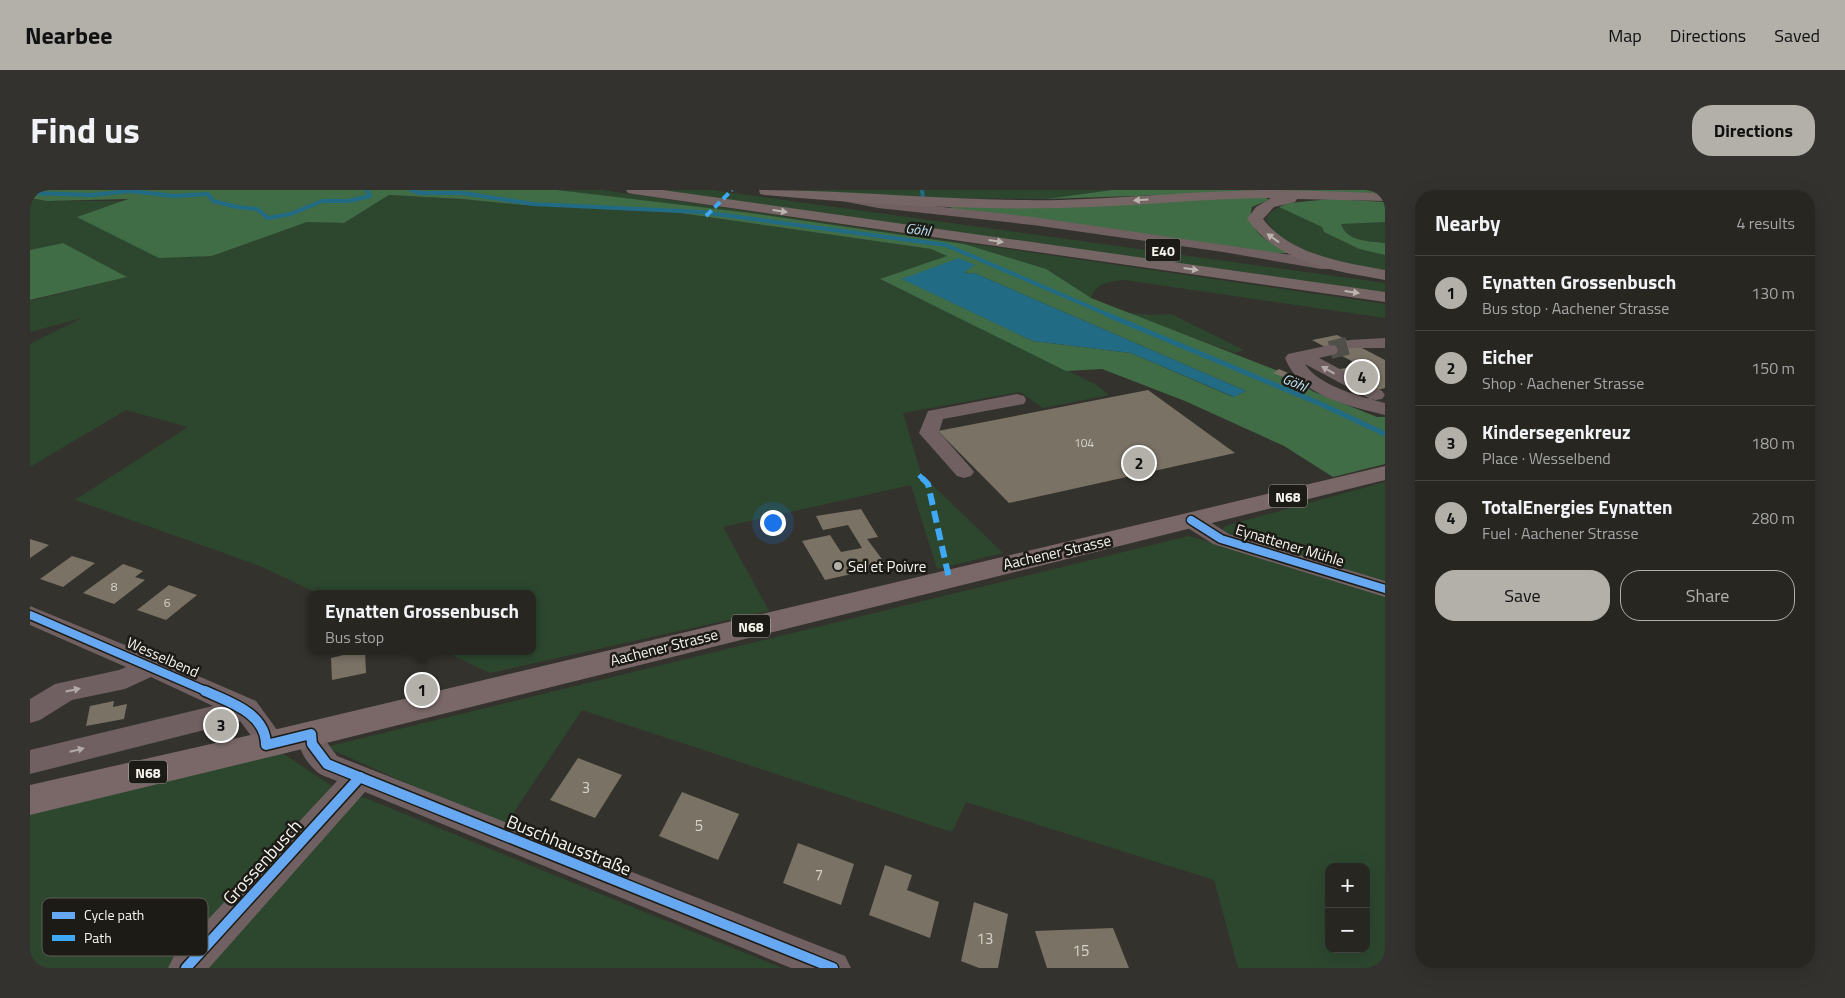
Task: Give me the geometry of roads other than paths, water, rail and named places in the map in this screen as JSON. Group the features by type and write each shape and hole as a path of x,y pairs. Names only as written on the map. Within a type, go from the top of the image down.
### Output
{"highway":[{"name":"E40","path":"634,190 710,201 750,191 1385,280"},
{"path":"750,191 846,198 940,217 1061,204 1260,195 1385,197"},
{"path":"1329,196 1281,200 1264,206 1255,219 1263,231 1282,244 1305,255 1341,266 1385,275"},
{"name":"E40","path":"730,197 920,214"},
{"name":"E40","path":"940,217 1385,296"}],"main road":[{"name":"Aachener Strasse","path":"30,800 266,745 1385,472"}],"street":[{"path":"940,217 1121,233 1321,265 1341,266"},
{"path":"1355,344 1385,343"},
{"path":"1299,360 1330,350"},
{"path":"1299,360 1373,395 1385,398"},
{"path":"1299,360 1312,381 1336,394 1385,409"},
{"path":"964,472 930,433 935,416 1017,400"},
{"name":"Eynattener Mühle","path":"1191,520 1221,538 1385,589"},
{"name":"Wesselbend","path":"30,615 246,709 266,734 266,745"},
{"path":"30,712 65,691 125,679 150,666"},
{"path":"30,762 246,709"},
{"name":"Buschhausstraße","path":"311,734 312,744 327,764 833,968"},
{"name":"Grossenbusch","path":"208,944 360,776"},
{"name":"Grossenbusch","path":"186,968 197,956"}],"water":[{"path":"959,258 975,265 964,272 974,273 1246,391 1234,397 1131,353 1033,341 902,279"}],"waterway":[{"name":"Göhl","path":"30,193 92,195 130,191 174,196 208,194 213,201 237,207 257,209 268,218 291,214 322,201 349,201 370,196 367,190"},
{"name":"Göhl","path":"411,190 419,193 462,193 533,204 701,212 946,245 1111,316"},
{"path":"922,190 923,198"},
{"name":"Göhl","path":"1108,315 1323,405 1385,434"}],"tunnel":[{"path":"1330,350 1355,344"}],"place":[{"name":"TotalEnergies Eynatten","path":"1362,377"},
{"name":"Eicher","path":"1139,463"},
{"name":"Sel et Poivre","path":"838,566"},
{"name":"Eynatten Grossenbusch","path":"422,690"},
{"name":"Kindersegenkreuz","path":"221,725"}]}
